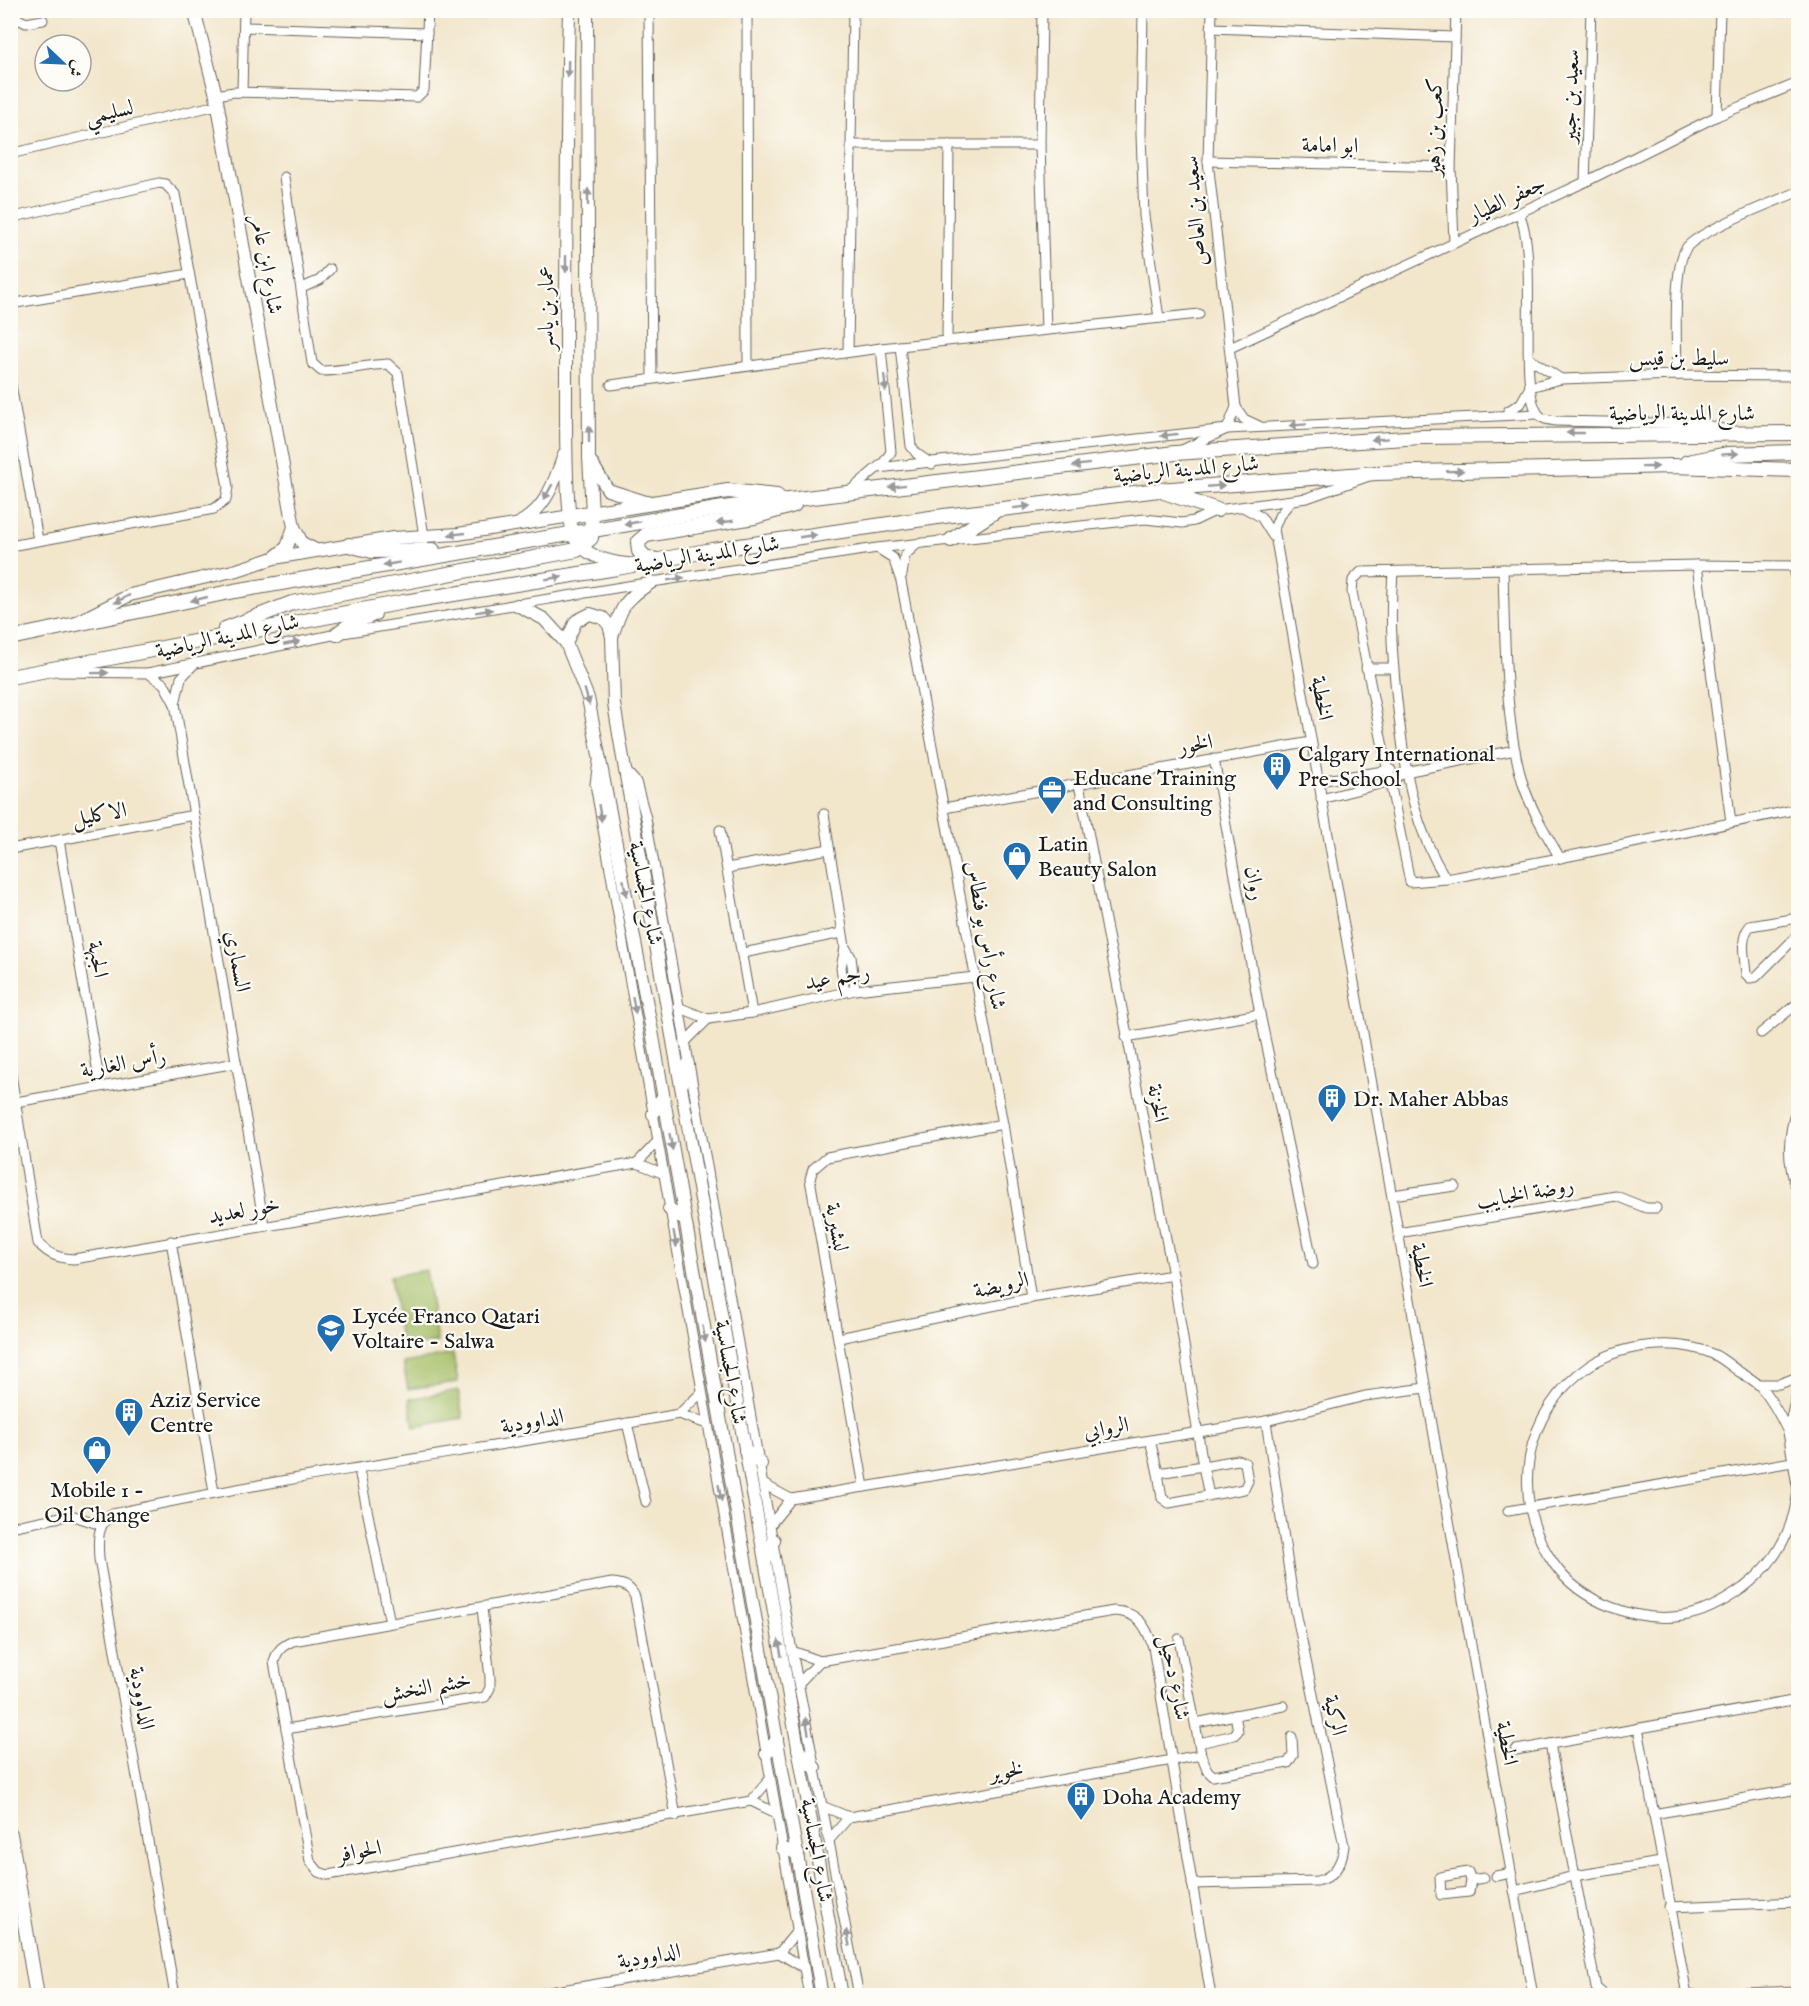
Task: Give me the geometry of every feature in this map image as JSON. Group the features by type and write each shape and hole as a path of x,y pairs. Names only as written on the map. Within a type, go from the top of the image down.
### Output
{"main road":[{"name":"شارع المدينة الرياضية","path":"10,638 234,591 723,508 1175,453 1421,436 1798,433"},
{"path":"1673,466 1727,454 1798,452"},
{"name":"شارع المدينة الرياضية","path":"10,677 404,602 634,565 712,550 1159,490 1376,473 1673,466 1798,470"},
{"path":"1159,490 1217,510"},
{"path":"571,516 728,491 794,499"},
{"path":"658,560 645,557 639,551 638,542 644,537 754,517 821,495"},
{"path":"951,540 998,510"},
{"path":"191,642 292,603 583,548 591,538 592,513"},
{"path":"349,545 372,551 468,550"},
{"path":"337,634 354,622 404,602"},
{"path":"10,643 30,635"},
{"path":"10,1834 37,1995"}],"street":[{"path":"14,10 18,19 26,23 44,20"},
{"name":"شارع ابن عامر","path":"194,10 217,100 294,526 302,543 316,550"},
{"path":"242,92 244,10"},
{"name":"لسليمي","path":"10,154 242,92 417,97 424,90 428,10"},
{"name":"عمار بن ياسر","path":"569,10 566,447 573,534 583,548 605,560 634,565"},
{"name":"عمار بن ياسر","path":"587,10 589,457 592,513"},
{"path":"649,10 652,379"},
{"path":"747,10 748,366"},
{"path":"848,352 853,10"},
{"path":"1042,10 1040,145 1046,329"},
{"path":"1143,10 1141,134 1144,216 1159,318"},
{"name":"سعيد بن العاص","path":"1212,10 1208,161 1218,270 1236,407 1227,429"},
{"name":"كعب بن زهير","path":"1454,243 1451,167 1456,10"},
{"name":"سعيد بن جبير","path":"1585,183 1591,10"},
{"path":"1717,116 1720,10"},
{"path":"244,27 427,33"},
{"path":"1211,28 1455,37"},
{"name":"جعفر الطيار","path":"1230,348 1585,183 1717,116 1798,83"},
{"path":"851,145 1040,145"},
{"path":"947,340 949,145"},
{"name":"ابو امامة","path":"1208,161 1451,167"},
{"path":"284,177 312,363 321,371 388,364 398,373 424,536"},
{"path":"10,218 159,183 165,184 175,194 228,487 226,500 214,509 10,546"},
{"path":"1677,375 1678,271 1686,247 1704,235 1798,192"},
{"path":"1519,213 1528,239 1530,387 1538,414 1544,419 1556,421 1703,424 1738,432"},
{"path":"302,288 312,286 330,270"},
{"path":"10,304 189,274"},
{"path":"611,385 947,340 1199,314"},
{"path":"900,346 911,446 917,454 932,464"},
{"path":"849,492 878,468 889,456 892,446 881,348"},
{"path":"1530,360 1561,379"},
{"name":"سليط بن قيس","path":"1530,387 1561,379 1677,375 1798,376"},
{"path":"10,379 38,540"},
{"path":"1504,413 1517,407 1530,387"},
{"path":"1236,407 1249,423 1268,427"},
{"name":"شارع المدينة الرياضية","path":"878,468 932,464 1227,429 1504,413 1538,414"},
{"path":"1175,453 1227,429"},
{"path":"514,525 532,515 545,500 566,447"},
{"path":"589,457 608,490 653,504"},
{"name":"شارع المدينة الرياضية","path":"42,671 148,673 337,634 652,582 877,548 1145,519 1182,523 1194,521 1217,510 1290,502 1342,488 1376,473"},
{"name":"الخطية","path":"1290,502 1275,523 1276,541 1533,1995"},
{"name":"الخطية","path":"1242,507 1260,516 1276,541"},
{"name":"شارع المدينة الرياضية","path":"64,628 130,595 237,570 274,558 349,545 571,516"},
{"path":"274,558 287,547 294,526"},
{"name":"شارع رأس بو فنطاس","path":"901,581 906,555 918,543"},
{"name":"شارع رأس بو فنطاس","path":"877,548 891,556 901,581 1003,1124 1031,1298"},
{"path":"1697,565 1731,822"},
{"path":"1798,592 1796,567 1697,565 1361,572 1353,580 1352,592 1391,781 1408,879 1414,883 1560,858 1798,809"},
{"path":"1503,569 1506,653 1515,750 1534,814 1560,858"},
{"path":"1393,572 1389,617 1392,668 1406,772 1432,857 1446,879"},
{"path":"612,637 619,614 631,596 652,582"},
{"path":"517,605 544,619 566,643 576,621 590,614 603,618 609,626 612,637"},
{"name":"شارع الجساسية","path":"612,637 614,704 625,770 842,1995"},
{"name":"شارع الجساسية","path":"566,643 588,698 600,756 663,1096 822,1995"},
{"name":"السماري","path":"175,704 181,678 195,663"},
{"path":"1366,668 1392,668"},
{"name":"السماري","path":"148,673 164,684 175,704 264,1225"},
{"name":"الخور","path":"944,808 1311,742"},
{"path":"1321,799 1391,781 1406,772 1515,750"},
{"name":"شارع الجساسية","path":"600,756 595,784 809,1995"},
{"name":"روان","path":"1214,759 1260,1014 1313,1264"},
{"path":"1318,781 1388,769 1406,772"},
{"name":"شارع الجساسية","path":"625,770 636,782 642,798 684,1043 765,1485 792,1651 859,1995"},
{"name":"الخزنة","path":"1079,784 1173,1275 1209,1496"},
{"path":"824,814 842,933 845,947 851,957 855,990"},
{"name":"الاكليل","path":"10,849 194,815"},
{"path":"720,830 752,1013"},
{"name":"الجبهة","path":"59,840 100,1085"},
{"path":"727,868 829,849"},
{"path":"1798,918 1750,926 1745,932 1743,941 1746,974 1750,978 1756,977 1798,935"},
{"path":"743,953 842,933"},
{"path":"845,947 841,968 845,992"},
{"name":"رجم عيد","path":"678,1007 708,1019 752,1013 855,990 975,977"},
{"path":"1761,1033 1798,1003"},
{"path":"1788,1012 1798,1018"},
{"path":"1126,1037 1260,1014"},
{"path":"684,1043 708,1019"},
{"name":"رأس الغارية","path":"16,1102 100,1085 236,1063"},
{"path":"681,1088 688,1065"},
{"name":"خور لعديد","path":"10,1068 38,1243 48,1253 74,1259 637,1162"},
{"path":"653,1114 663,1096"},
{"path":"1798,1109 1789,1131 1789,1169 1798,1194"},
{"name":"لبشيرية","path":"864,1487 810,1179 813,1169 827,1157 1003,1124"},
{"path":"657,1142 637,1162 662,1173"},
{"path":"1392,1195 1455,1186"},
{"name":"روضة الخبايب","path":"1398,1233 1616,1196 1646,1208 1656,1208"},
{"path":"669,1209 684,1220"},
{"path":"171,1241 214,1492"},
{"name":"الرويضة","path":"839,1338 1031,1298 1173,1275"},
{"path":"1639,1346 1682,1346 1715,1355 1758,1384 1776,1407 1788,1432 1795,1461 1798,1490 1792,1527 1784,1543 1759,1576 1724,1603 1682,1616 1637,1616 1586,1595 1555,1566 1537,1536 1529,1507 1526,1482 1530,1446 1546,1409 1575,1376 1597,1361 1639,1346"},
{"path":"1758,1384 1770,1386 1798,1377"},
{"name":"الروابي","path":"791,1499 1266,1421 1365,1396 1425,1388"},
{"path":"1788,1432 1798,1388"},
{"path":"679,1414 702,1392"},
{"name":"الداوودية","path":"175,1995 99,1559 98,1537 101,1525 112,1514 214,1492 359,1470 679,1414 707,1424"},
{"name":"الركية","path":"1192,1884 1317,1881 1333,1874 1343,1857 1344,1846 1293,1597 1266,1421"},
{"path":"627,1423 646,1502"},
{"path":"1150,1440 1164,1501 1169,1503 1244,1489 1248,1481 1245,1463 1238,1460 1158,1473"},
{"path":"745,1450 761,1464"},
{"path":"713,1456 728,1464"},
{"path":"1508,1511 1795,1461"},
{"path":"359,1470 390,1623"},
{"path":"765,1485 791,1499 771,1524"},
{"path":"10,1527 70,1515 101,1525"},
{"path":"1784,1543 1798,1535"},
{"path":"765,1563 774,1540"},
{"name":"الحوافر","path":"676,1816 635,1597 631,1588 622,1584 612,1583 293,1641 283,1645 276,1653 274,1662 310,1861 319,1872 328,1875 676,1816 752,1801"},
{"name":"خشم النخش","path":"286,1729 484,1697 490,1688 490,1677 482,1608"},
{"name":"شارع دحيل","path":"792,1651 820,1661 1114,1611 1127,1611 1138,1617 1147,1628 1153,1647 1211,1995"},
{"path":"1179,1639 1201,1755 1207,1770 1213,1776 1288,1763 1293,1755 1292,1737"},
{"path":"799,1683 820,1661"},
{"path":"1516,1750 1798,1700"},
{"path":"1196,1724 1284,1706"},
{"path":"1199,1743 1237,1734 1234,1715"},
{"path":"1638,1728 1669,1907 1687,1995"},
{"path":"765,1754 777,1738"},
{"path":"1550,1744 1596,1988 1606,1995"},
{"path":"797,1748 815,1768"},
{"name":"لخوير","path":"849,1817 1201,1755"},
{"path":"770,1779 752,1801 776,1813"},
{"path":"1653,1814 1798,1789"},
{"path":"822,1806 849,1817 830,1839"},
{"path":"782,1848 798,1854"},
{"path":"1514,1891 1574,1876 1661,1862"},
{"path":"1496,1876 1511,1873"},
{"path":"1472,1880 1484,1878"},
{"path":"1669,1907 1798,1902"},
{"path":"798,1931 778,1953 804,1968"},
{"name":"الداوودية","path":"527,1995 778,1953"},
{"path":"1659,1995 1798,1991"}],"green space":[{"path":"426,1270 437,1342 401,1347 390,1276"},
{"path":"453,1354 458,1382 408,1389 403,1363"},
{"path":"458,1390 463,1418 414,1427 409,1399"}],"place":[{"name":"Calgary International Pre-School","path":"1277,792"},
{"name":"Educane Training and Consulting","path":"1052,816"},
{"name":"Latin Beauty Salon","path":"1017,882"},
{"name":"Dr. Maher Abbas","path":"1332,1124"},
{"name":"Lycée Franco Qatari Voltaire - Salwa","path":"331,1354"},
{"name":"Aziz Service Centre","path":"129,1438"},
{"name":"Mobile 1 - Oil Change","path":"97,1476"},
{"name":"Doha Academy","path":"1081,1822"}]}
